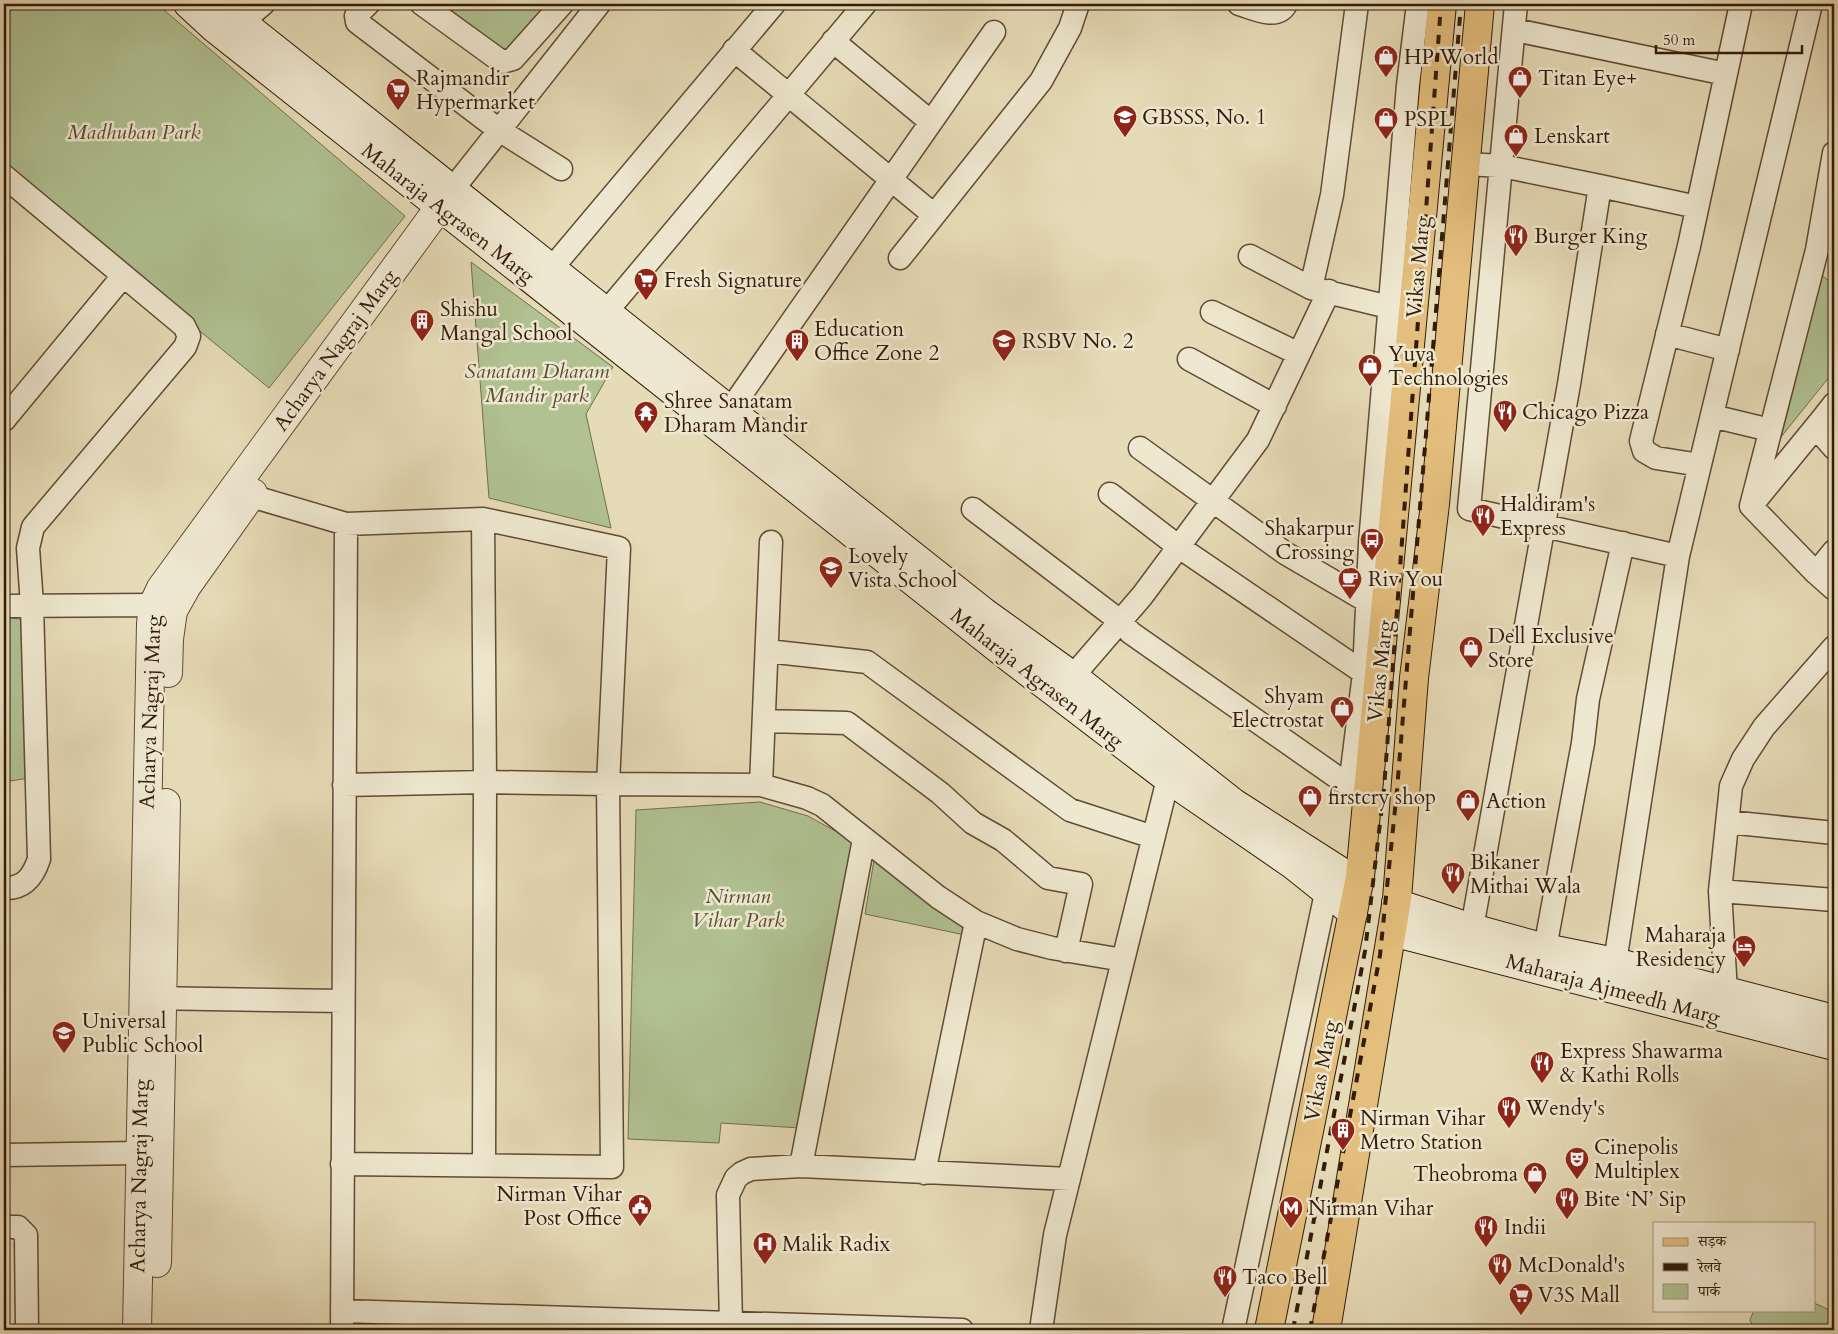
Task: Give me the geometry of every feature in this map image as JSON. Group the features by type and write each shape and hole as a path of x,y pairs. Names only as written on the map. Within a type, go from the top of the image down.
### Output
{"main road":[{"name":"Maharaja Agrasen Marg","path":"188,4 214,28 452,203 700,398 853,520 1010,659 1168,779 1293,865 1353,913"},
{"name":"Maharaja Agrasen Marg","path":"219,4 452,203 552,268 607,311 700,398"},
{"name":"Vikas Marg","path":"1269,1330 1359,884 1358,792 1372,678 1376,607 1402,310 1442,4"},
{"name":"Vikas Marg","path":"1326,1330 1396,903 1414,678 1435,504 1480,4"},
{"name":"Acharya Nagraj Marg","path":"163,608 187,586 452,203"},
{"name":"Acharya Nagraj Marg","path":"137,1330 138,1153 152,999 169,639 161,588 452,203"},
{"name":"Maharaja Agrasen Marg","path":"853,520 1073,676 1234,803 1359,884"},
{"name":"Maharaja Ajmeedh Marg","path":"1396,903 1472,928 1545,948 1615,962 1834,1019"},
{"name":"Maharaja Ajmeedh Marg","path":"1392,932 1834,1046"},
{"name":"Acharya Nagraj Marg","path":"152,999 156,1330"}],"street":[{"path":"241,23 264,4"},
{"path":"368,4 356,16 357,22 500,130 561,170"},
{"path":"422,4 502,62 513,59 562,4"},
{"path":"452,203 500,130 600,4"},
{"path":"552,268 774,4"},
{"path":"607,311 865,4"},
{"path":"900,258 1041,81 1062,46 1078,4"},
{"path":"1239,4 1268,13 1275,12 1286,4"},
{"path":"1073,676 1142,596 1258,440 1299,354 1320,290 1357,4"},
{"path":"1250,256 1320,290 1402,310 1408,85 1418,4"},
{"path":"1516,4 1470,509 1678,556"},
{"path":"1700,464 1656,458 1644,451 1641,441 1697,207 1742,4"},
{"path":"1615,962 1678,556 1811,4"},
{"path":"1515,30 1726,74"},
{"path":"735,403 994,32"},
{"path":"833,41 931,122"},
{"path":"734,50 788,96 892,178 934,215"},
{"path":"1751,506 1831,197 1830,170 1834,153"},
{"path":"1466,164 1502,166 1697,207"},
{"path":"4,888 15,889 33,877 39,859 32,605 28,548 33,527 185,347 189,336 184,326 5,179"},
{"path":"1472,928 1569,384 1600,186"},
{"path":"4,420 123,276"},
{"path":"1212,312 1299,354"},
{"path":"1667,334 1728,350"},
{"path":"1189,359 1275,406"},
{"path":"1751,506 1834,404"},
{"path":"1712,416 1770,430"},
{"path":"1819,423 1819,431 1834,448"},
{"path":"1140,448 1284,553 1376,607"},
{"path":"1110,494 1179,547 1372,678"},
{"path":"251,496 346,524 483,518 619,548 608,784 612,1166 342,1164"},
{"path":"1751,506 1816,574 1834,589"},
{"path":"973,509 1120,621 1131,633 1358,792"},
{"path":"483,518 485,782 484,1166"},
{"path":"346,524 342,1321 730,1324 962,1330"},
{"path":"761,785 771,542"},
{"path":"1545,948 1583,744 1588,699 1623,543"},
{"path":"1816,574 1834,551"},
{"path":"4,606 163,608"},
{"path":"1726,992 1720,891 1731,786 1743,760 1764,727 1834,647"},
{"path":"767,651 867,662 1070,810 1153,837"},
{"path":"764,721 847,723 940,792 973,823 1003,840 1048,878 1081,884 1066,950"},
{"path":"1041,1330 1054,1235 1168,779"},
{"path":"344,785 485,782 761,785 822,805 938,897 976,922 1017,939 1123,960"},
{"path":"1728,822 1834,833"},
{"path":"801,1166 864,839"},
{"path":"1720,891 1834,900"},
{"path":"1233,1330 1326,893"},
{"path":"924,1172 976,922"},
{"path":"152,999 343,1001"},
{"path":"4,1155 138,1153"},
{"path":"730,1324 730,1188 736,1178 751,1170 801,1166 1069,1179"},
{"path":"4,1227 18,1227 26,1235 26,1330"}],"green space":[{"name":"Madhuban Park","path":"4,4 29,4 32,7 35,4 157,4 405,216 269,388 4,170"},
{"path":"433,4 556,4 507,56"},
{"name":"Sanatam Dharam Mandir park","path":"471,262 613,367 586,414 611,528 489,498"},
{"path":"1822,275 1834,286 1834,371 1781,437"},
{"path":"4,617 27,620 29,778 4,782"},
{"name":"Nirman Vihar Park","path":"760,802 808,816 857,843 800,1128 721,1123 719,1143 628,1139 636,810"},
{"path":"874,860 964,925 965,935 865,914"},
{"path":"1816,1304 1834,1312 1834,1330 1754,1330 1750,1320 1753,1312 1816,1312"}],"railway":[{"path":"1293,1330 1365,951 1384,789 1441,4"},
{"path":"1310,1330 1380,955 1397,790 1461,4"}],"place":[{"name":"HP World","path":"1386,78"},
{"name":"Titan Eye+","path":"1520,99"},
{"name":"Rajmandir Hypermarket","path":"398,111"},
{"name":"GBSSS, No. 1","path":"1125,138"},
{"name":"PSPL","path":"1386,140"},
{"name":"Lenskart","path":"1516,157"},
{"name":"Burger King","path":"1516,257"},
{"name":"Fresh Signature","path":"646,301"},
{"name":"Shishu Mangal School","path":"422,342"},
{"name":"Education Office Zone 2","path":"797,362"},
{"name":"RSBV No. 2","path":"1004,362"},
{"name":"Yuva Technologies","path":"1370,387"},
{"name":"Chicago Pizza","path":"1505,433"},
{"name":"Shree Sanatam Dharam Mandir","path":"646,434"},
{"name":"Haldiram's Express","path":"1483,537"},
{"name":"Shakarpur Crossing","path":"1372,561"},
{"name":"Lovely Vista School","path":"831,589"},
{"name":"Riv You","path":"1350,600"},
{"name":"Dell Exclusive Store","path":"1471,669"},
{"name":"Shyam Electrostat","path":"1342,729"},
{"name":"firstcry shop","path":"1310,818"},
{"name":"Action","path":"1468,822"},
{"name":"Bikaner Mithai Wala","path":"1453,895"},
{"name":"Maharaja Residency","path":"1744,968"},
{"name":"Universal Public School","path":"64,1054"},
{"name":"Express Shawarma & Kathi Rolls","path":"1542,1084"},
{"name":"Wendy's","path":"1509,1129"},
{"name":"Nirman Vihar Metro Station","path":"1343,1151"},
{"name":"Cinepolis Multiplex","path":"1577,1180"},
{"name":"Theobroma","path":"1535,1195"},
{"name":"Bite ‘N’ Sip","path":"1567,1220"},
{"name":"Nirman Vihar Post Office","path":"640,1227"},
{"name":"Nirman Vihar","path":"1291,1229"},
{"name":"Indii","path":"1486,1248"},
{"name":"Malik Radix","path":"765,1265"},
{"name":"McDonald's","path":"1500,1286"},
{"name":"Taco Bell","path":"1225,1298"},
{"name":"V3S Mall","path":"1521,1316"}]}
